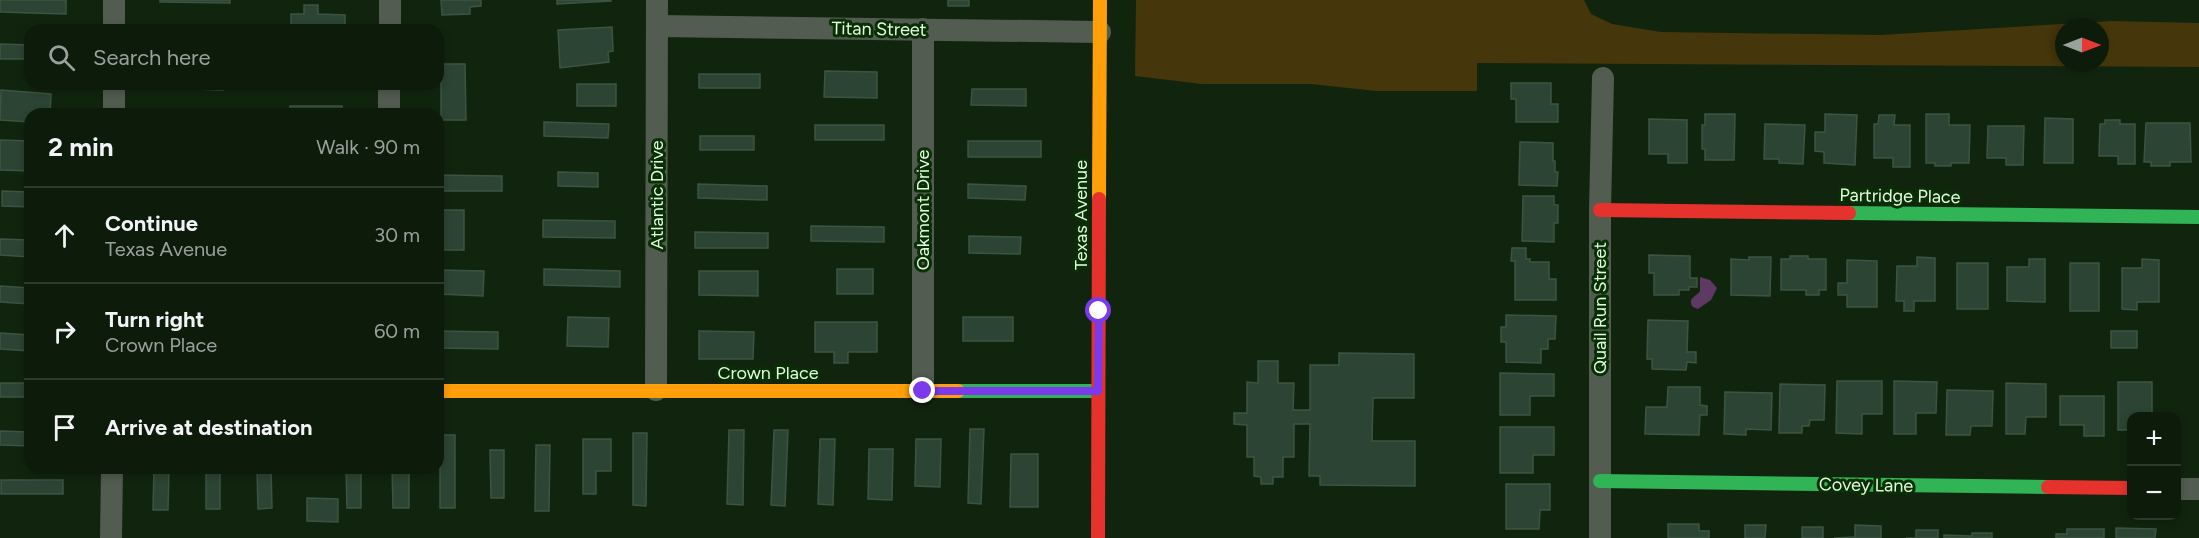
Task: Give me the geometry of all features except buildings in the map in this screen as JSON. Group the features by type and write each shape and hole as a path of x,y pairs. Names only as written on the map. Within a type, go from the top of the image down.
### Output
{"street":[{"path":"114,0 114,24"},
{"path":"390,0 390,24"},
{"name":"Atlantic Drive","path":"656,390 659,26 657,0"},
{"name":"Texas Avenue","path":"1098,538 1100,0"},
{"name":"Titan Street","path":"659,26 1100,32"},
{"name":"Oakmont Drive","path":"923,29 923,391"},
{"name":"Quail Run Street","path":"1600,538 1600,210 1603,78"},
{"path":"114,90 114,108"},
{"path":"389,90 389,108"},
{"name":"Partridge Place","path":"1600,210 2199,217"},
{"name":"Crown Place","path":"444,391 1098,391"},
{"path":"111,538 112,474"},
{"name":"Covey Lane","path":"1600,481 2127,488"},
{"path":"2181,489 2199,489"}],"shaded area":[{"path":"1136,0 1584,0 1591,14 1612,24 1661,32 1880,35 2055,24 2055,66 1477,63 1477,91 1376,91 1311,84 1202,84 1135,76"},
{"path":"2109,21 2199,23 2199,67 2109,67"},
{"path":"1700,277 1710,280 1717,288 1711,300 1698,309 1693,307 1691,302 1700,291"}],"traffic: fast":[{"path":"1849,213 2199,217"},
{"path":"958,391 1098,391"},
{"path":"1600,481 2048,487"}],"traffic: slow":[{"path":"1099,199 1100,0"},
{"path":"444,391 958,391"}],"traffic: jam":[{"path":"1098,538 1099,199"},
{"path":"1600,210 1849,213"},
{"path":"2048,487 2127,488"}],"route":[{"path":"923,391 1098,391 1099,311"}]}
